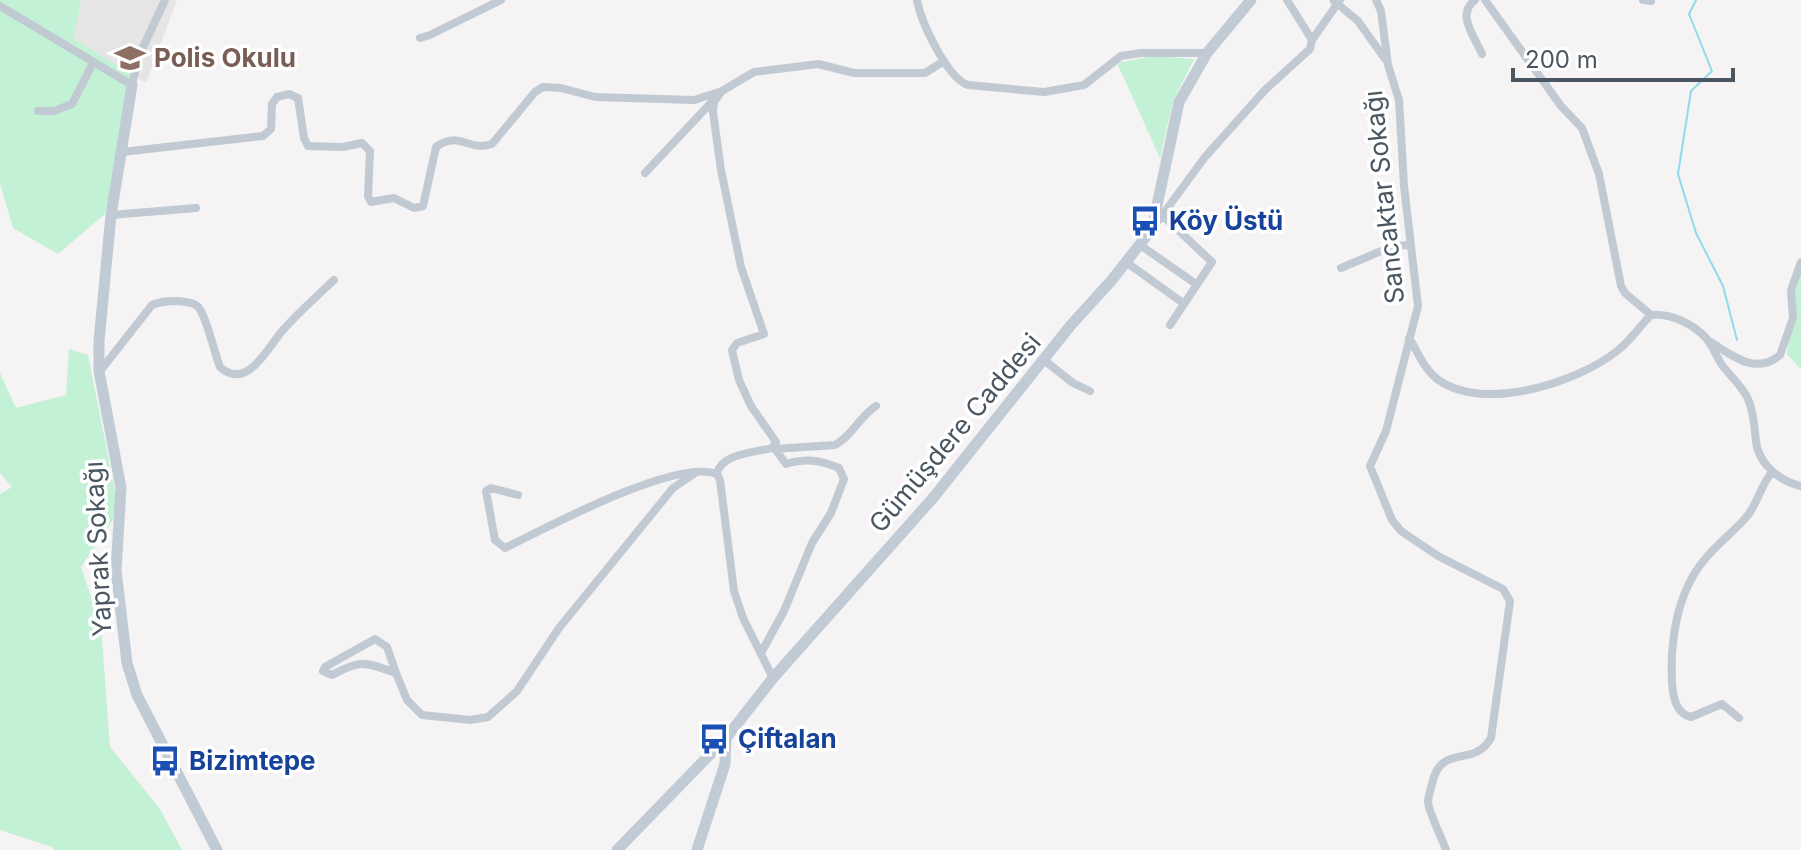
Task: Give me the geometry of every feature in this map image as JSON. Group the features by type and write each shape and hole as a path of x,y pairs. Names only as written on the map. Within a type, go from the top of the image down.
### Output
{"street":[{"path":"0,6 132,85 138,58 165,0"},
{"path":"420,38 501,0"},
{"path":"917,0 944,61 958,82 968,85 1044,92 1084,85 1121,56 1207,53"},
{"name":"Gümüşdere Caddesi","path":"617,850 726,738 773,678 933,498 1152,229 1179,102 1207,53 1251,0"},
{"name":"Sancaktar Sokağı","path":"1376,0 1381,11 1388,65 1399,100 1418,306 1386,431 1370,466 1389,514 1401,531 1438,556 1503,589 1510,601 1491,738 1487,745 1470,756 1446,758 1435,768 1428,803 1446,850"},
{"path":"1475,0 1467,6 1465,16 1482,54"},
{"path":"1485,0 1561,106 1582,128 1599,174 1621,286 1651,315 1687,323 1750,364 1765,365 1780,355 1793,318 1791,290 1801,262"},
{"path":"1643,0 1651,1"},
{"path":"1289,1 1312,40"},
{"path":"1152,229 1205,157 1248,108 1310,49 1312,40 1337,1 1375,41 1388,65"},
{"path":"122,152 263,136 271,129 272,104 277,97 289,94 298,98 308,146 343,147 362,143 370,151 368,196 371,202 394,198 414,208 423,206 436,147 453,139 482,148 492,144 535,92 543,87 561,88 595,97 694,100 722,91 754,72 818,64 854,73 925,73 944,61"},
{"path":"38,111 54,111 72,104 93,63"},
{"name":"Yaprak Sokağı","path":"132,85 111,215 99,341 99,371 121,488 115,557 127,663 137,695 217,850"},
{"path":"645,173 722,91"},
{"path":"722,91 714,102 713,112 721,170 741,267 764,334 737,343 732,350 739,380 751,406 776,442 774,449"},
{"path":"111,215 196,208"},
{"path":"1162,215 1212,262 1170,325"},
{"path":"1140,245 1196,284"},
{"path":"1341,268 1393,246 1410,245"},
{"path":"1126,262 1183,303"},
{"path":"99,371 147,310 160,301 195,303 203,312 220,367 233,373 245,371 256,366 267,355 280,333 334,280"},
{"path":"1409,338 1438,380 1465,392 1493,395 1576,376 1616,352 1651,315"},
{"path":"1708,339 1720,363 1748,398 1756,429 1757,450 1778,478 1801,486"},
{"path":"1044,360 1073,383 1090,391"},
{"path":"773,678 743,618 734,591 717,474 719,466 726,460 774,449 835,445 866,412 876,406"},
{"path":"761,653 784,611 812,543 831,513 844,479 839,468 824,462 811,459 786,464 774,449"},
{"path":"518,495 491,488 486,491 495,540 505,548 562,519 647,483 697,472 717,474"},
{"path":"396,673 355,663 332,675 323,671 375,639 387,647 407,700 422,715 470,720 488,717 517,691 559,628 673,488 697,472"},
{"path":"1739,718 1722,704 1691,717 1680,711 1672,678 1675,633 1683,598 1694,574 1749,513 1772,472"},
{"path":"697,850 725,764 726,738"}],"shaded area":[{"name":"Polis Okulu","path":"81,0 177,0 146,83 74,39"}],"green space":[{"path":"0,0 81,0 74,39 136,77 105,214 58,254 13,228 0,184"},
{"path":"1153,56 1194,59 1173,101 1160,158 1117,63"},
{"path":"1801,262 1801,369 1787,354 1796,267"},
{"path":"69,349 88,355 119,511 81,567 101,626 110,747 160,809 182,850 54,850 0,830 0,494 12,487 0,473 0,373 16,408 66,395"}],"waterway":[{"path":"1696,0 1689,14 1712,71 1691,91 1678,174 1696,233 1723,286 1737,340"}],"place":[{"name":"Polis Okulu","path":"130,58"},
{"name":"Köy Üstü","path":"1145,221"},
{"name":"Çiftalan","path":"714,739"},
{"name":"Bizimtepe","path":"165,761"}]}
